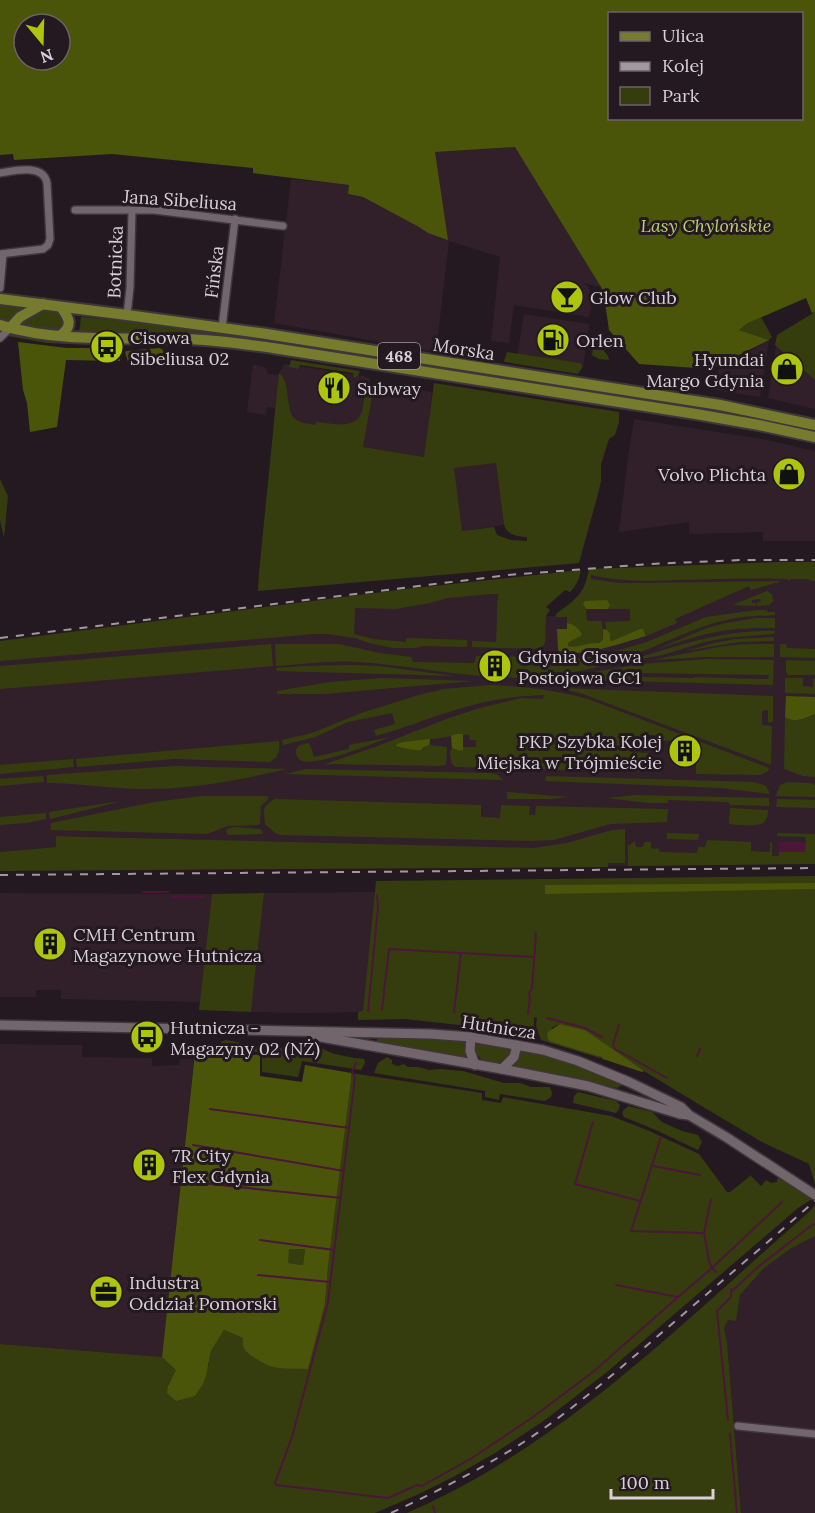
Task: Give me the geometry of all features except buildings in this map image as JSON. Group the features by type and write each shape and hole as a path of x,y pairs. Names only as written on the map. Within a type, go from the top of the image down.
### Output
{"main road":[{"name":"Morska","path":"0,299 222,328 691,400 815,425"},
{"path":"5,326 43,304"},
{"path":"60,336 66,331 69,323 62,307"},
{"name":"Morska","path":"5,326 30,333 94,339 184,339 252,345 696,414 815,437"},
{"name":"Hutnicza","path":"0,1025 430,1034 471,1037 517,1045 557,1054 599,1069 681,1107 689,1115 815,1195"},
{"name":"Hutnicza","path":"290,1031 588,1086 689,1115"},
{"path":"372,1046 373,1032"},
{"path":"471,1037 470,1051 476,1065"},
{"path":"502,1069 514,1057 517,1045"},
{"path":"622,1095 630,1082"}],"street":[{"path":"0,173 36,170 46,177 50,239 45,247 39,249 2,254 0,288"},
{"name":"Jana Sibeliusa","path":"75,210 154,210 283,226"},
{"name":"Botnicka","path":"127,315 132,210"},
{"name":"Fińska","path":"222,328 235,219"},
{"path":"0,338 5,326"},
{"path":"738,1425 815,1434"}],"shaded area":[{"path":"516,147 535,171 601,287 584,283 593,297 589,317 514,305 509,343 491,341 500,257 449,241 436,352 274,323 291,179 350,185 349,195 363,197 428,233 435,152"},
{"name":"Orlen","path":"524,314 589,324 583,368 517,357"},
{"path":"769,340 760,397 715,390 718,370"},
{"name":"Hyundai Margo Gdynia","path":"776,346 815,380 815,409 768,398"},
{"path":"253,364 266,368 268,374 278,375 284,364 369,377 370,390 384,392 393,386 432,392 425,457 273,433 275,408 267,407 266,415 247,412"},
{"path":"634,419 762,439 815,451 815,541 763,541 763,532 689,534 689,522 619,532"},
{"path":"496,463 504,525 462,531 453,468"},
{"name":"PKP Szybka Kolej Miejska w Trójmieście","path":"815,568 815,864 393,868 393,845 71,836 56,836 57,847 0,852 0,646 529,581 528,616 559,616 591,592 591,575"},
{"path":"780,842 806,842 805,852 779,852"},
{"path":"376,892 363,1012 251,1012 264,893"},
{"path":"0,893 212,894 200,1002 61,999 61,990 36,990 36,997 0,997"},
{"path":"0,1044 82,1045 82,1057 152,1058 152,1066 179,1065 180,1059 194,1059 162,1357 0,1344"},
{"path":"815,1236 815,1513 741,1513 724,1328 728,1320 736,1321 740,1295 763,1269 790,1249"}],"green space":[{"name":"Lasy Chylońskie","path":"0,0 815,0 815,312 812,313 806,298 748,323 739,330 769,340 711,369 639,364 609,330 601,287 515,147 435,152 448,240 428,233 363,197 348,194 349,185 253,173 253,168 112,154 14,160 13,154 0,155"},
{"path":"0,303 23,306 23,308 7,322 0,321"},
{"path":"42,311 60,314 65,326 58,332 18,325 26,315"},
{"path":"815,312 815,380 775,345 777,335"},
{"path":"81,317 240,335 239,339 79,334"},
{"path":"761,317 772,337 769,340 739,330 748,323"},
{"path":"13,334 72,342 70,344 47,343 8,336"},
{"path":"595,339 609,360 599,359 592,355 594,341 592,340"},
{"path":"18,342 67,348 121,348 120,361 66,360 57,427 30,432"},
{"path":"159,348 166,355 165,359 146,364 128,362 125,352 127,351"},
{"path":"507,352 580,363 582,368 578,374 505,362"},
{"path":"291,360 360,371 354,378 353,373 300,365 298,369 289,367"},
{"path":"279,373 285,382 291,414 296,419 315,425 316,422 347,424 353,422 361,414 366,388 372,396 363,447 424,457 434,383 619,412 615,435 609,439 601,464 601,481 579,563 258,591","holes":["496,463 504,525 510,533 527,537 527,541 511,540 497,535 494,527 462,531 454,468"]},
{"path":"0,479 8,496 4,538 0,520"},
{"path":"815,562 815,581 761,579 635,581 591,575 591,579 618,583 779,582 751,590 749,586 675,619 677,623 646,636 646,633 612,641 606,630 605,622 630,621 630,609 608,609 610,605 583,604 587,621 602,621 603,639 596,644 586,646 568,646 568,643 581,635 576,627 567,623 567,617 556,617 556,614 582,591 589,569"},
{"path":"581,570 570,592 565,590 546,607 550,610 546,616 545,642 538,649 472,647 472,641 496,642 498,594 491,594 448,598 396,609 355,608 354,634 373,639 406,642 406,638 467,640 467,647 393,648 355,638 314,634 0,661 0,641 406,589"},
{"path":"764,592 772,594 773,601 769,605 757,606 757,602 761,602 760,599 752,600 756,606 733,605"},
{"path":"607,600 610,605 608,609 586,609 583,604 585,601"},
{"path":"757,610 775,612 775,615 741,617 718,622 615,662 548,676 524,678 477,676 348,662 276,666 275,644 339,644 411,657 413,662 474,663 476,656 580,658 605,654 644,643 706,617","holes":["482,661 507,661 507,669 483,669"]},
{"path":"756,618 775,618 775,628 719,631 655,650 707,628"},
{"path":"567,623 576,627 582,635 568,643 568,646 599,643 603,639 603,629 610,634 612,641 640,629 643,629 646,636 590,651 559,652 557,629 567,629"},
{"path":"775,631 774,634 724,638 662,655 621,663 716,636"},
{"path":"774,637 774,641 739,642 686,651 735,639"},
{"path":"271,644 273,666 0,689 0,666"},
{"path":"774,644 774,657 652,660 724,646"},
{"path":"780,644 786,644 787,648 815,649 815,658 780,657"},
{"path":"707,659 774,660 773,685 552,679 641,664","holes":["641,673 768,675 768,679 694,678 642,677"]},
{"path":"786,660 815,661 815,675 788,675"},
{"path":"352,665 455,676 277,671 276,668"},
{"path":"383,678 473,681 324,694 277,694 277,691 330,682"},
{"path":"785,678 803,678 803,686 813,687 813,678 815,679 815,694 785,693"},
{"path":"491,685 540,689 588,699 769,768 760,775 696,774 699,752 692,751 692,742 659,740 658,735 649,735 649,742 630,742 630,752 648,753 646,772 455,767 451,762 452,748 460,751 463,747 476,747 476,740 470,740 469,735 430,739 430,745 447,747 446,765 325,764 480,708 521,698 543,699 544,695 474,704 376,736 374,730 395,724 392,713 348,722 315,737 283,745 282,740 312,733 361,713 422,694 444,689"},
{"path":"560,688 773,696 773,721 768,722 768,710 762,711 762,725 772,726 771,765 583,694"},
{"path":"786,696 815,697 815,714 796,720 785,717"},
{"path":"815,714 815,777 803,776 784,769 785,717 796,720"},
{"path":"463,734 463,750 460,751 452,748 451,736"},
{"path":"391,737 344,754 316,761 299,759 296,753 298,746 308,743 314,757 349,749 349,745"},
{"path":"430,739 429,745 421,750 396,746 403,742"},
{"path":"279,741 278,753 270,762 174,759 77,767 76,759"},
{"path":"73,759 74,767 0,774 0,765"},
{"path":"175,766 287,769 216,783 162,789 47,783 47,775"},
{"path":"305,769 490,773 498,775 503,780 286,774"},
{"path":"43,776 44,782 0,786 0,779"},
{"path":"546,776 754,782 766,786 770,794 721,788 545,781"},
{"path":"787,782 815,785 815,797 776,796 780,785"},
{"path":"507,792 568,797 507,799"},
{"path":"636,795 769,798 769,806 668,800 668,803 648,803 607,798"},
{"path":"202,796 268,796 268,799 261,806 260,824 228,826 207,834 50,830 51,823 154,802"},
{"path":"275,799 481,805 481,817 500,818 501,805 530,806 529,815 535,815 536,806 668,809 667,822 610,824 554,840 281,835 265,824 264,809"},
{"path":"777,799 815,800 815,808 776,807"},
{"path":"118,802 50,819 49,812"},
{"path":"730,808 768,810 768,813 763,823 760,824 729,824"},
{"path":"46,813 46,819 0,825 0,817"},
{"path":"234,827 260,829 263,832 262,834 229,835 226,832 227,829"},
{"path":"625,829 625,863 608,863 608,867 0,871 0,852 56,847 56,836 533,848 567,843 612,830"},
{"path":"667,833 699,834 698,840 667,839"},
{"path":"777,833 815,834 815,864 628,866 628,846 635,841 636,847 643,847 644,842 651,842 651,848 658,848 660,852 697,853 698,847 705,847 707,840 751,842 751,851 770,852 770,842 772,843 772,856 779,856 780,842 806,842 805,837 777,836"},
{"path":"815,876 815,1184 809,1164 762,1142 700,1105 634,1065 585,1030 560,1024 551,1028 603,1059 541,1040 536,1026 537,1018 534,1017 537,1039 525,1035 523,1031 515,1034 469,1025 405,1019 358,1020 358,1012 363,1011 376,881"},
{"path":"815,883 815,889 545,894 545,885"},
{"path":"264,893 251,1012 199,1010 212,894"},
{"path":"560,1024 585,1030 644,1071 549,1041 548,1032"},
{"path":"382,1034 466,1041 471,1059 379,1044 377,1040"},
{"path":"226,1040 258,1046 280,1046 284,1050 310,1043 333,1053 364,1059 365,1063 361,1070 302,1061 298,1077 262,1072 262,1052 219,1051 221,1042"},
{"path":"474,1042 511,1048 512,1051 501,1062 489,1063 483,1061 479,1056"},
{"path":"521,1049 560,1059 610,1077 622,1083 621,1086 617,1088 510,1067"},
{"path":"195,1053 260,1055 260,1076 302,1082 305,1065 351,1073 325,1304 308,1369 270,1366 246,1351 243,1338 224,1330 211,1351 206,1376 195,1396 176,1401 167,1393 176,1370 162,1357","holes":["289,1249 305,1249 303,1265 288,1263"]},
{"path":"387,1057 392,1060 392,1064 398,1066 404,1064 408,1067 429,1070 463,1071 504,1083 550,1087 552,1093 551,1097 545,1101 500,1094 499,1100 485,1097 485,1091 374,1073 378,1063"},
{"path":"351,1073 482,1093 482,1100 501,1103 503,1097 611,1116 699,1154 727,1192 750,1175 761,1186 766,1180 771,1183 777,1182 780,1178 812,1199 798,1208 607,1372 545,1420 455,1476 375,1513 0,1513 0,1344 162,1357 177,1370 168,1385 208,1367 211,1351 224,1330 243,1338 247,1353 253,1357 308,1369 325,1304"},
{"path":"578,1092 616,1101 620,1105 619,1109 616,1113 573,1103 574,1096"},
{"path":"628,1106 652,1112 662,1122 698,1135 702,1142 698,1150 624,1117 622,1112"},
{"path":"815,1205 815,1236 790,1249 763,1269 740,1295 736,1321 728,1320 724,1328 741,1513 407,1513 463,1486 517,1453 569,1417 667,1338"},
{"path":"289,1248 305,1249 303,1265 287,1263"}],"waterway":[{"path":"143,892 168,892"},
{"path":"368,1011 378,907 377,895"},
{"path":"171,897 203,897"},
{"path":"528,1014 536,933"},
{"path":"382,1010 389,949 534,957"},
{"path":"454,1012 461,953"},
{"path":"547,1018 585,1028 602,1037"},
{"path":"619,1025 613,1044 615,1049 667,1078"},
{"path":"697,1056 700,1049"},
{"path":"356,1063 352,1072 355,1077 328,1302 292,1437 276,1485 388,1498 417,1485 422,1486 472,1458 533,1417 593,1372 678,1297"},
{"path":"210,1109 349,1128"},
{"path":"593,1122 575,1184 640,1201"},
{"path":"661,1137 631,1231 703,1233"},
{"path":"193,1145 344,1171"},
{"path":"653,1166 700,1175"},
{"path":"192,1182 341,1198"},
{"path":"616,1285 678,1297 712,1268 704,1233 711,1199"},
{"path":"716,1272 712,1268 782,1202"},
{"path":"731,1292 758,1267 815,1224"},
{"path":"260,1240 334,1250"},
{"path":"258,1275 330,1282"},
{"path":"728,1420 717,1311 731,1297 731,1289"},
{"path":"730,1434 737,1513"},
{"path":"433,1506 435,1513"}],"railway":[{"path":"0,638 508,575 649,564 815,560"},
{"path":"0,875 815,868"},
{"path":"391,1513 439,1490 516,1447 575,1406 815,1201"}],"place":[{"name":"Glow Club","path":"567,297"},
{"name":"Orlen","path":"553,340"},
{"name":"Cisowa Sibeliusa 02","path":"107,347"},
{"name":"Hyundai Margo Gdynia","path":"787,369"},
{"name":"Subway","path":"334,388"},
{"name":"Volvo Plichta","path":"789,474"},
{"name":"Gdynia Cisowa Postojowa GC1","path":"495,666"},
{"name":"PKP Szybka Kolej Miejska w Trójmieście","path":"685,751"},
{"name":"CMH Centrum Magazynowe Hutnicza","path":"50,944"},
{"name":"Hutnicza - Magazyny 02 (NŻ)","path":"147,1037"},
{"name":"7R City Flex Gdynia","path":"149,1165"},
{"name":"Industra Oddział Pomorski","path":"106,1292"}]}
